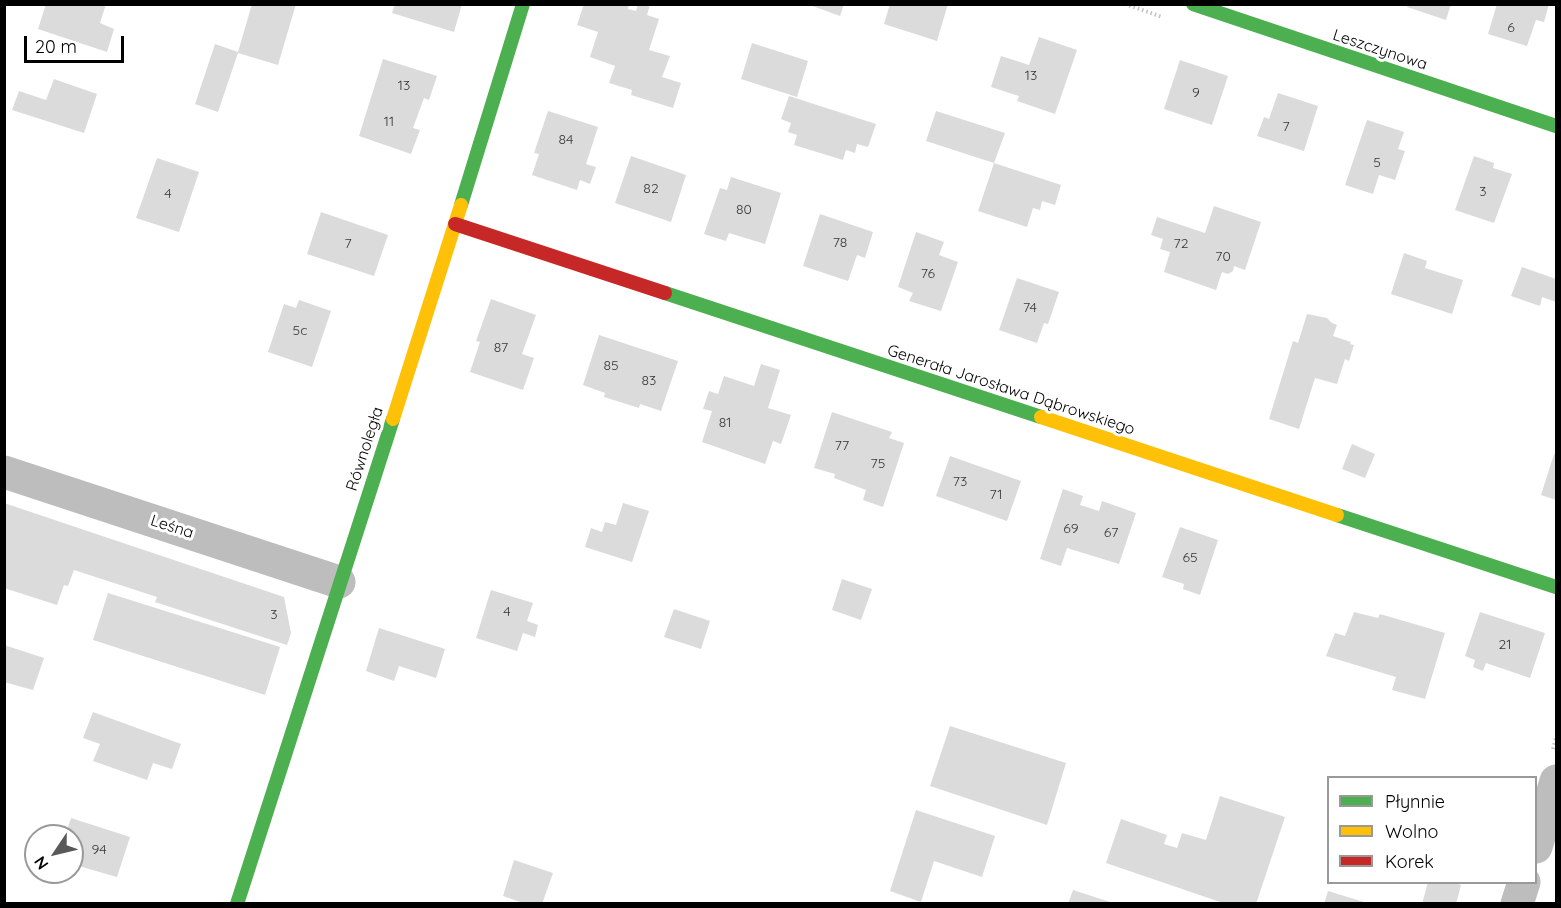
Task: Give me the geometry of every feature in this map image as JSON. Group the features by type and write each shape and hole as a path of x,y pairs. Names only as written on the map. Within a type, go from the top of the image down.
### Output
{"street":[{"name":"Równoległa","path":"237,903 455,224 523,4"},
{"name":"Leszczynowa","path":"1193,4 1557,126"},
{"name":"Generała Jarosława Dąbrowskiego","path":"455,224 1557,587"},
{"name":"Leśna","path":"4,472 339,582"},
{"path":"1537,844 1557,781"},
{"path":"1517,903 1523,884"}],"building":[{"path":"46,4 106,4 100,23 114,29 107,52 38,29"},
{"path":"252,4 296,4 278,65 238,53 218,112 195,104 215,44 238,52"},
{"path":"395,4 462,4 454,32 392,13"},
{"path":"584,4 629,4 628,9 636,11 638,4 650,5 647,15 659,19 649,50 670,56 662,77 681,83 673,108 631,95 632,90 609,83 615,66 590,57 598,32 577,25"},
{"path":"807,4 844,4 840,16"},
{"path":"890,4 948,4 937,41 884,24"},
{"path":"1407,4 1451,4 1446,20 1407,7"},
{"path":"1497,4 1549,4 1544,22 1536,20 1527,46 1488,34"},
{"path":"1039,37 1077,50 1055,114 1017,101 1019,96 991,87 1001,56 1029,65"},
{"path":"752,43 808,61 797,97 741,79"},
{"path":"383,59 437,76 429,100 424,98 413,128 420,130 411,154 359,136"},
{"path":"1180,60 1228,76 1212,125 1164,109"},
{"path":"54,79 97,94 84,133 12,110 19,91 46,100"},
{"path":"1278,93 1318,106 1304,151 1257,136 1264,117 1269,119"},
{"path":"789,96 876,124 868,147 857,144 855,153 846,150 843,160 794,145 797,135 788,132 791,123 781,119"},
{"path":"548,111 598,127 586,164 596,167 590,184 580,180 577,190 532,175 539,154 534,153"},
{"path":"936,111 1005,133 994,163 926,141"},
{"path":"1367,120 1404,132 1398,149 1405,151 1395,180 1379,175 1373,194 1345,185"},
{"path":"631,156 686,175 671,222 615,203"},
{"path":"1474,156 1494,163 1493,168 1512,174 1494,223 1455,210"},
{"path":"157,158 199,172 179,232 136,218"},
{"path":"994,163 1061,185 1055,205 1042,201 1040,210 1033,208 1027,227 978,211"},
{"path":"731,177 781,193 765,244 729,233 726,241 704,234 720,188 727,190"},
{"path":"1214,206 1261,222 1245,270 1234,266 1233,271 1228,274 1222,272 1216,290 1164,272 1170,252 1160,249 1163,239 1151,235 1157,217 1205,233"},
{"path":"321,212 388,235 374,276 307,254"},
{"path":"820,214 873,232 865,258 857,255 848,281 803,266"},
{"path":"916,232 944,242 939,255 958,262 941,311 909,301 913,293 898,287"},
{"path":"1404,253 1427,261 1425,268 1463,280 1452,314 1391,294"},
{"path":"1522,267 1556,279 1556,302 1542,297 1540,306 1511,296"},
{"path":"1017,278 1059,292 1048,324 1044,323 1037,343 999,330"},
{"path":"491,299 536,315 522,354 534,358 523,390 470,372 480,342 476,341"},
{"path":"299,300 331,311 312,367 268,352 284,304 296,308"},
{"path":"1307,314 1327,318 1337,325 1333,336 1354,345 1349,361 1345,359 1337,384 1315,378 1299,429 1269,419 1293,341 1298,343"},
{"path":"599,335 678,361 661,411 640,404 639,408 604,397 605,393 583,385"},
{"path":"761,364 780,370 768,408 791,415 781,444 773,441 765,464 702,442 712,411 703,409 709,391 718,394 724,376 754,386"},
{"path":"832,412 892,432 889,438 904,443 883,507 863,500 866,490 834,478 835,474 814,468"},
{"path":"1352,444 1375,454 1365,478 1342,469"},
{"path":"1554,454 1556,455 1556,500 1541,495"},
{"path":"950,456 1021,481 1007,521 936,496"},
{"path":"1063,489 1083,496 1080,505 1099,511 1102,501 1136,513 1119,564 1067,548 1061,566 1040,559"},
{"path":"4,503 284,597 291,633 287,645 155,602 157,597 74,570 68,586 64,585 57,605 4,588"},
{"path":"623,503 649,511 632,562 585,547 591,528 602,532 605,522 616,525"},
{"path":"1180,527 1218,540 1200,595 1183,589 1184,584 1162,577"},
{"path":"842,579 872,589 861,620 832,610"},
{"path":"491,590 533,603 527,621 538,625 535,637 523,633 517,651 476,638"},
{"path":"108,593 280,647 265,695 93,640"},
{"path":"674,609 710,621 701,649 664,637"},
{"path":"1354,612 1378,618 1380,614 1445,633 1425,699 1392,690 1396,677 1326,656 1335,633 1345,636"},
{"path":"1480,612 1545,633 1530,678 1486,663 1483,671 1473,667 1475,660 1465,656"},
{"path":"379,628 445,649 436,678 399,666 394,681 366,671"},
{"path":"4,645 44,658 33,690 4,682"},
{"path":"93,712 181,744 172,769 153,763 147,780 93,761 100,744 83,738"},
{"path":"950,726 1066,763 1047,825 930,786"},
{"path":"1220,796 1285,817 1256,904 1226,904 1106,863 1121,819 1167,835 1164,844 1177,848 1182,833 1206,840"},
{"path":"916,810 995,836 982,877 934,861 921,902 890,891"},
{"path":"71,818 130,837 117,877 84,868 84,824 69,824"},
{"path":"514,860 553,873 542,904 526,904 503,896"},
{"path":"1427,884 1461,885 1456,904 1422,904"},
{"path":"1073,890 1113,903 1113,904 1068,904"},
{"path":"1328,891 1367,903 1367,904 1324,904"}],"traffic: fast":[{"path":"461,205 523,4"},
{"path":"1193,4 1556,126"},
{"path":"665,293 1041,417"},
{"path":"237,904 393,419"},
{"path":"1337,515 1556,587"}],"traffic: slow":[{"path":"393,419 461,205"},
{"path":"1041,417 1337,515"}],"traffic: jam":[{"path":"455,224 665,293"}]}
